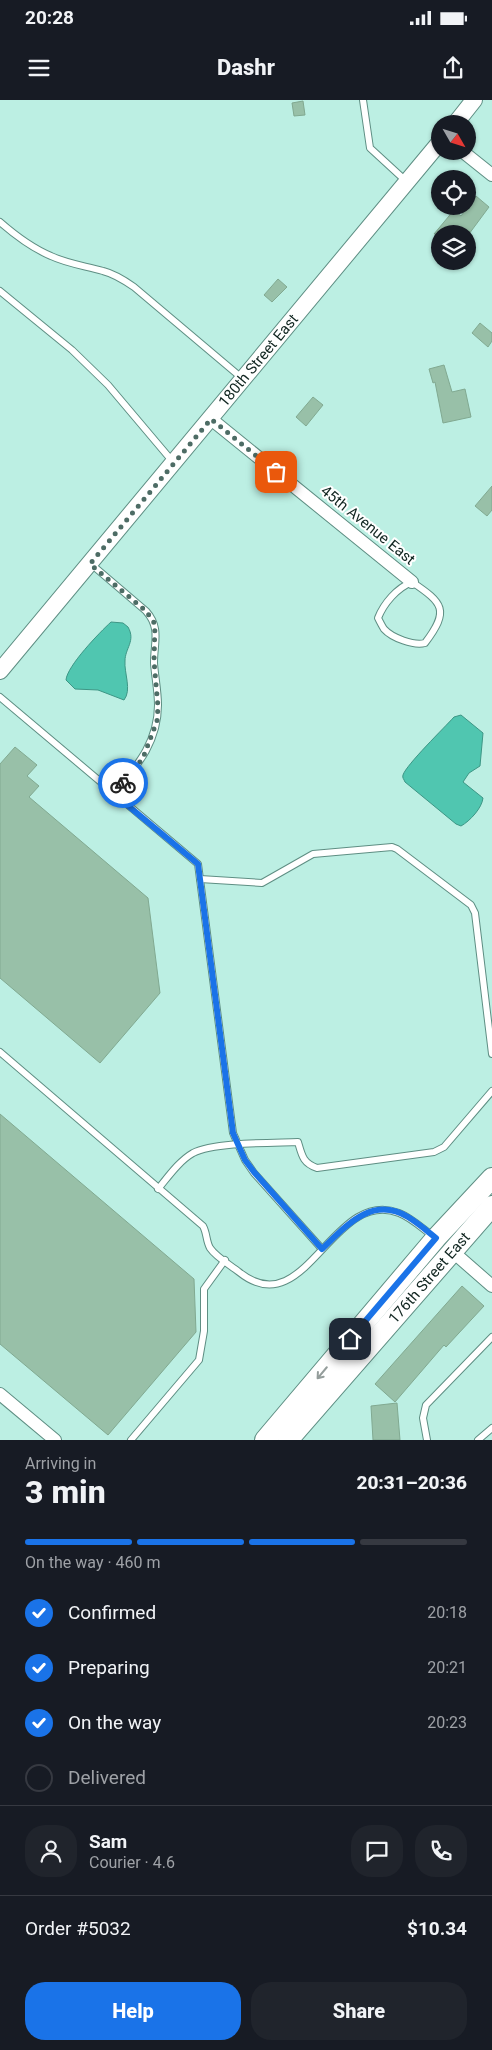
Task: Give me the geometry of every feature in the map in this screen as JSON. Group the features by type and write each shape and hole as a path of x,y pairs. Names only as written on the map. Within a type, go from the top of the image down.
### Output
{"main road":[{"name":"176th Street East","path":"265,1440 436,1238 492,1178"},
{"path":"468,1233 479,1209 492,1194"},
{"name":"176th Street East","path":"288,1440 492,1206"}],"street":[{"path":"462,115 474,100"},
{"name":"180th Street East","path":"0,671 431,153"},
{"path":"473,160 492,175"},
{"name":"45th Avenue East","path":"211,419 412,582"},
{"path":"452,1251 492,1286"},
{"path":"0,1394 55,1440"}],"lane":[{"path":"363,100 370,148 407,182"},
{"path":"0,222 25,243 51,257 105,271 134,287 244,380"},
{"path":"0,291 72,350 108,385 174,463"},
{"path":"90,564 146,611 152,618 156,631 154,661 158,694 157,721 143,758 114,794"},
{"path":"412,582 433,596 440,605 441,615 439,623 425,644 421,645 410,644 385,630 378,618 392,596 412,582"},
{"path":"0,697 198,864 231,1124 237,1145 254,1172 322,1249"},
{"path":"200,879 262,883 313,854 397,848 471,905 475,914 492,1054"},
{"path":"0,1052 203,1226 210,1249 251,1280 276,1285 293,1278 358,1216 374,1210 398,1212 408,1217 436,1238"},
{"path":"158,1189 186,1158 202,1149 298,1142 302,1159 308,1165 317,1168 434,1152 444,1147 492,1091"},
{"path":"131,1440 199,1360 204,1331 204,1289 224,1260"},
{"path":"427,1440 423,1418 425,1408 492,1337"},
{"path":"478,1440 492,1428"}],"shaded area":[{"path":"111,622 123,623 128,627 131,636 125,661 128,686 124,700 98,690 75,689 66,680 78,658"},
{"path":"461,715 483,733 480,766 469,773 463,782 483,798 475,814 461,826 456,824 405,782 403,775 411,763 454,717"}],"building":[{"path":"303,101 305,115 294,116 292,103"},
{"path":"476,196 489,207 476,225 442,225 450,215 476,215"},
{"path":"278,279 287,287 272,302 264,295"},
{"path":"480,323 492,333 492,341 488,347 472,333"},
{"path":"444,365 452,392 465,389 471,417 443,423 435,382 433,383 429,369"},
{"path":"313,397 323,405 306,426 296,417"},
{"path":"492,486 492,510 487,516 475,506"},
{"path":"15,747 37,765 27,776 39,786 29,797 148,898 160,993 100,1063 0,978 0,764"},
{"path":"0,1114 194,1279 196,1332 108,1435 0,1344"},
{"path":"462,1286 484,1306 446,1347 444,1345 395,1402 375,1384"},
{"path":"397,1403 400,1440 373,1440 371,1406"}],"way so far":[{"path":"123,783 143,758 157,721 158,694 154,661 155,624 146,611 90,564 211,419 276,472"}],"route":[{"path":"123,783 114,794 198,864 233,1133 245,1160 322,1249 358,1216 374,1210 398,1212 408,1217 436,1238 350,1339"}]}
